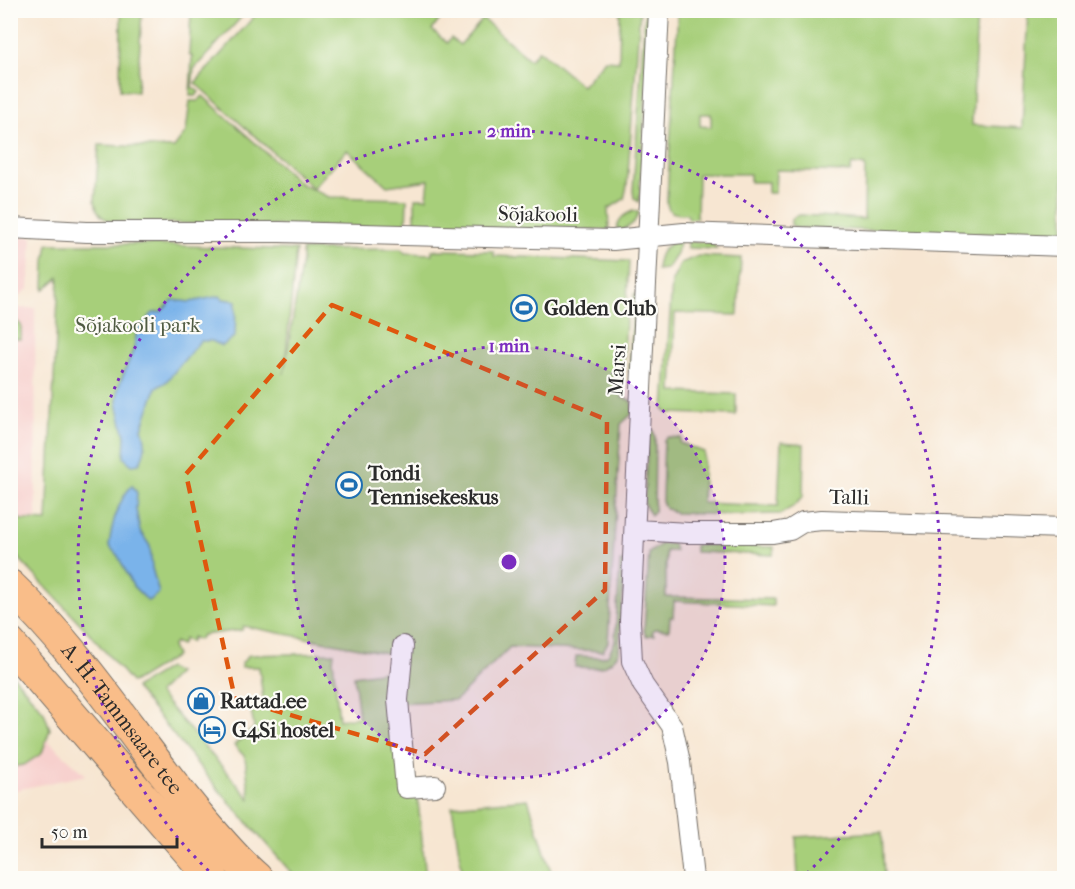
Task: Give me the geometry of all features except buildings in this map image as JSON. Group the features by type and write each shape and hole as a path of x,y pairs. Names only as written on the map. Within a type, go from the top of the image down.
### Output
{"main road":[{"name":"A. H. Tammsaare tee","path":"10,586 61,642 118,712 169,781 237,862 256,879"},
{"name":"A. H. Tammsaare tee","path":"10,644 212,879"}],"street":[{"name":"Marsi","path":"659,10 630,621 632,661 643,685 672,726 680,762 693,879"},
{"name":"Sõjakooli","path":"10,228 87,232 280,232 613,240 684,234 1065,246"},
{"name":"Talli","path":"636,530 773,533 790,530 803,522 822,519 1065,528"},
{"path":"403,646 398,700 406,788 435,786"}],"highlighted area":[{"path":"332,305 607,420 605,590 425,754 235,699 186,474"}],"shaded area":[{"path":"10,236 32,237 29,288 15,300 11,300"},
{"path":"10,308 35,308 36,525 11,526"},
{"path":"11,708 86,775 11,791"}],"green space":[{"path":"447,10 432,30 447,43 451,38 460,45 483,19 530,60 539,50 582,86 605,60 619,61 620,11 640,11 627,186 624,199 608,209 609,230 415,229 415,198 427,198 429,180 387,186 347,150 313,188 195,83 259,11"},
{"path":"121,11 142,11 137,92 120,90"},
{"path":"191,11 247,11 194,69 192,87 199,92 196,96 190,96"},
{"path":"645,11 651,11 639,202 634,198 633,191"},
{"path":"678,11 977,11 972,125 1022,128 1028,11 1064,11 1064,236 797,228 791,225 795,216 801,215 864,219 865,166 852,164 850,172 776,170 775,193 768,193 768,182 750,182 750,174 698,174 697,218 689,219 687,214 671,212 667,197","holes":["700,114 711,114 711,127 700,126"]},
{"path":"203,96 301,184 329,197 407,199 406,228 120,222 110,221 103,217 95,201 99,145 174,148 186,132 190,101 198,101"},
{"path":"633,211 639,212 636,220 628,227 617,231 621,218"},
{"path":"673,242 679,242 677,254 667,269 657,270 661,253"},
{"path":"687,242 711,242 717,249 688,248"},
{"name":"Sõjakooli park","path":"48,244 137,244 296,250 284,374 302,250 401,249 405,253 432,254 432,250 493,251 494,256 629,261 622,398 630,400 633,413 621,424 608,642 603,651 510,647 456,700 395,703 417,792 426,878 296,878 218,789 135,688 168,668 178,673 158,693 250,799 245,757 234,745 254,728 251,709 264,707 259,667 241,667 249,655 334,653 339,720 359,717 354,676 392,670 391,654 243,626 242,630 202,635 199,640 192,637 191,642 184,639 181,645 175,642 172,647 176,656 132,683 90,634 11,550 11,519 47,521 59,277 44,290"},
{"path":"698,256 741,258 738,315 675,313 672,392 736,394 736,415 668,413 664,409 672,281 681,263"},
{"path":"634,294 637,294 635,366 629,371"},
{"path":"14,319 21,325 21,339 11,339"},
{"path":"653,430 655,437 654,512 651,515 644,504 648,437"},
{"path":"668,437 681,438 680,443 704,452 702,503 778,506 781,442 804,444 803,497 781,514 675,513 665,508 662,501 664,440"},
{"path":"661,544 673,544 675,551 666,551 666,597 773,599 773,606 674,601 669,630 655,629 652,632 654,635 646,636 644,631 649,553"},
{"path":"695,545 774,547 773,555 695,552"},
{"path":"620,562 625,562 619,652 610,662 600,667 575,667 576,656 602,657 608,655 615,641"},
{"path":"11,673 44,712 50,729 42,753 24,765 11,767"},
{"path":"528,799 553,878 463,878 452,806"},
{"path":"882,832 884,878 798,878 796,837"}],"water":[{"path":"220,296 223,299 236,301 235,336 222,346 212,341 200,341 166,382 156,388 142,429 145,438 143,455 139,464 132,465 124,458 125,436 117,403 118,388 134,348 137,330 153,313 161,312 173,300 190,302"},
{"path":"132,485 137,493 136,509 140,531 150,546 152,568 159,593 148,601 133,586 118,556 109,546 116,514 122,499"}],"place":[{"name":"Golden Club","path":"524,308"},
{"name":"Tondi Tennisekeskus","path":"349,485"},
{"name":"Rattad.ee","path":"201,701"},
{"name":"G4Si hostel","path":"212,730"}]}
